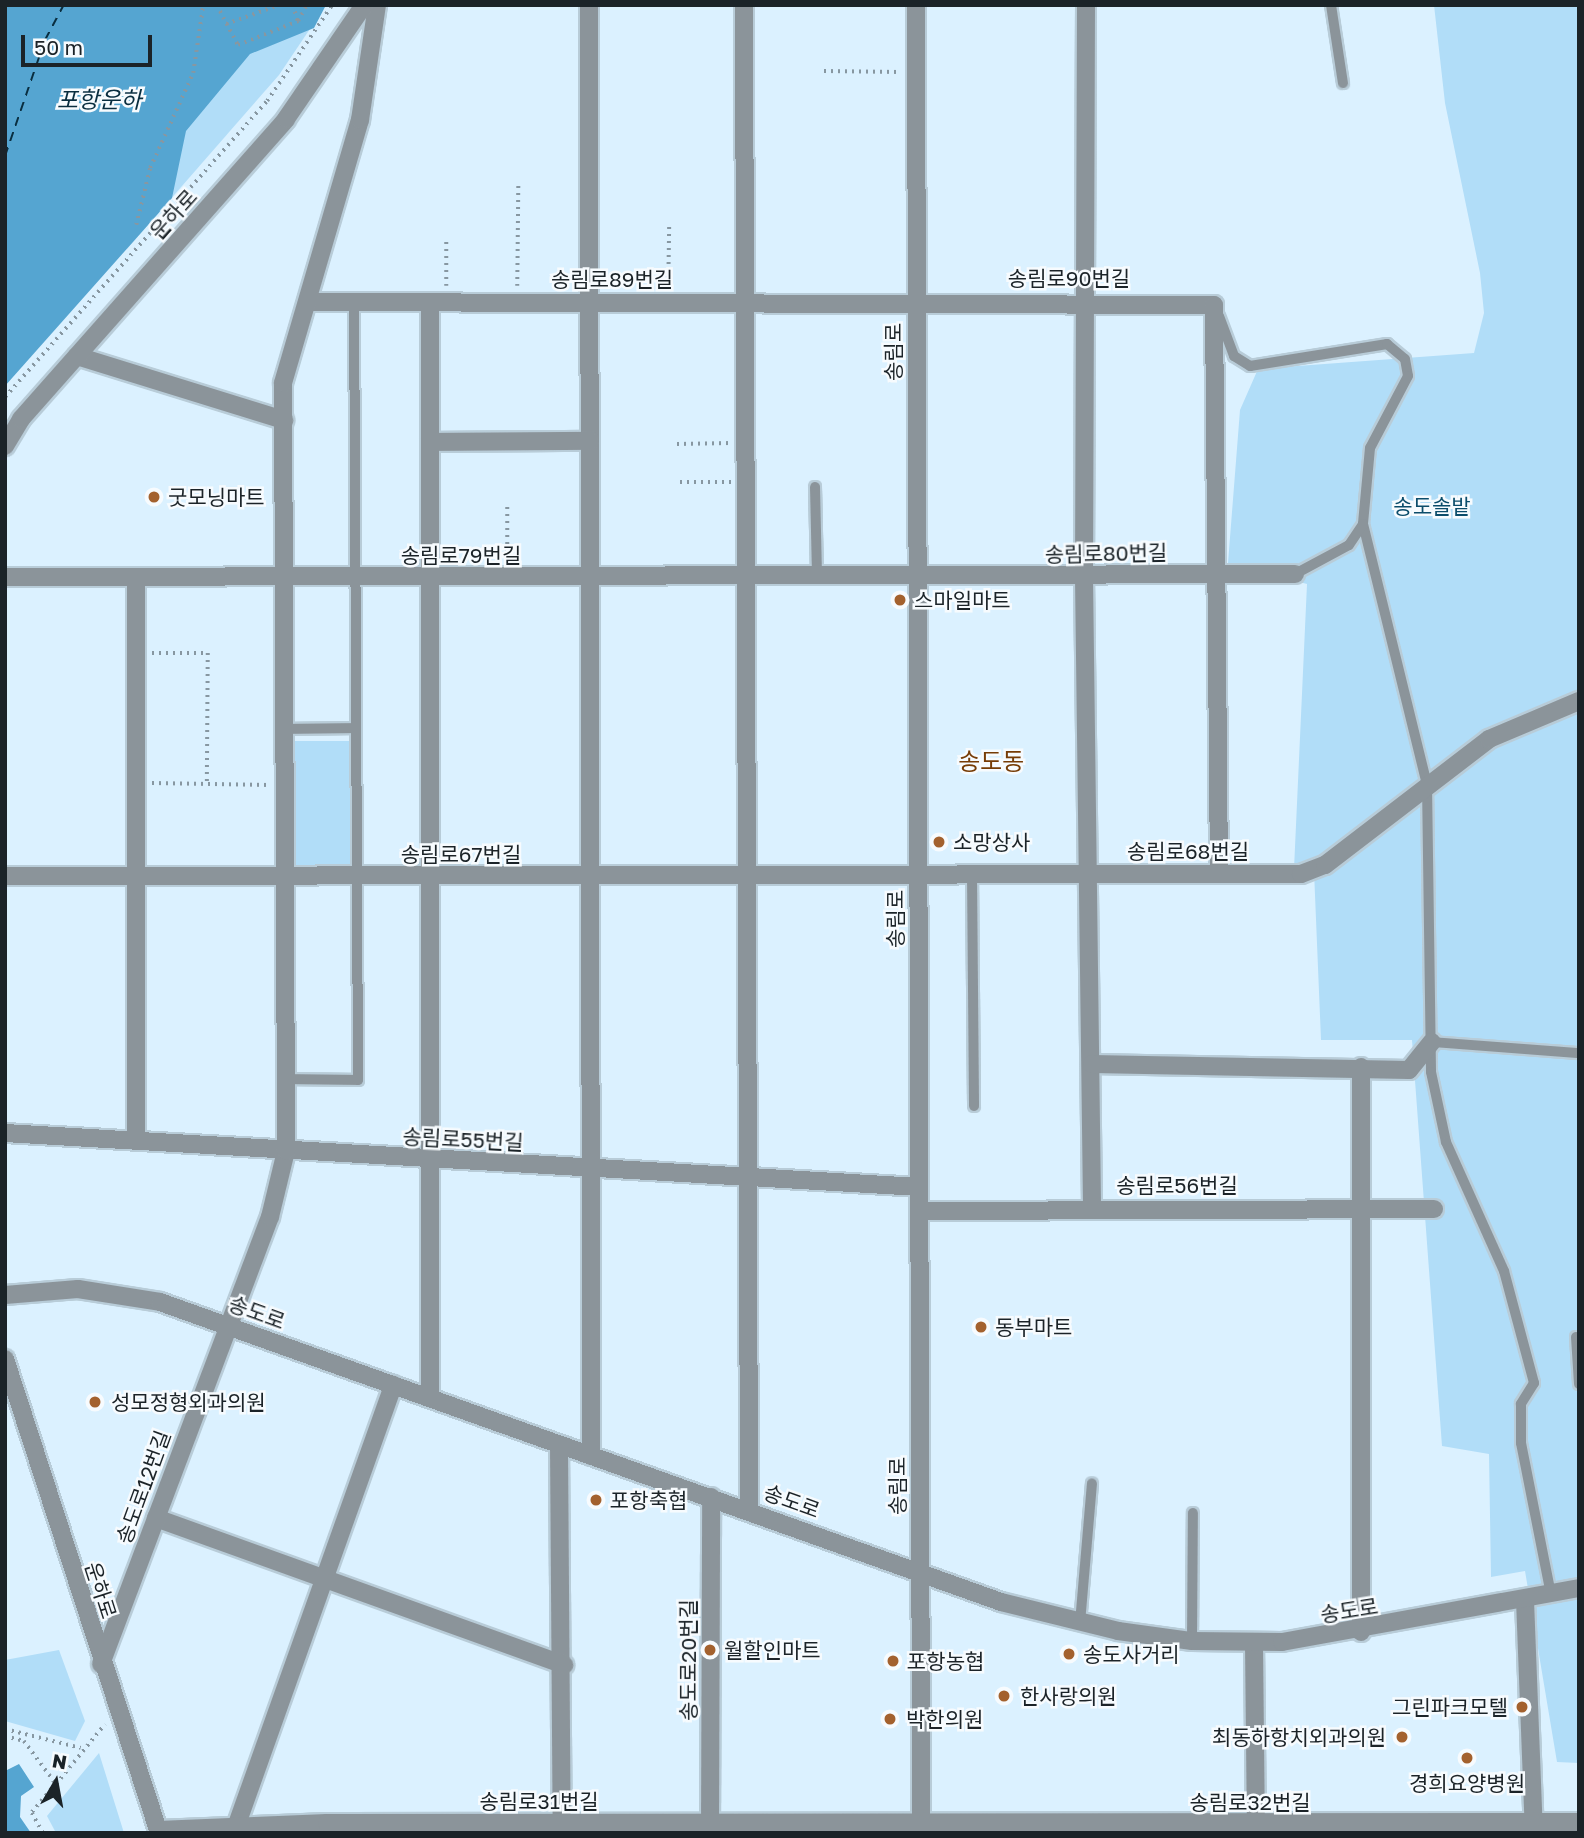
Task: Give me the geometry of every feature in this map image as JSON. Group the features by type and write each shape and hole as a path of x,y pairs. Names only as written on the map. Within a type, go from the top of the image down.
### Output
{"street":[{"name":"운하로","path":"5,446 77,356 286,119 364,5"},
{"name":"송도로12번길","path":"101,1664 226,1325 270,1217 286,1152 283,383 309,302 360,120 377,5"},
{"path":"589,5 593,876 591,1456"},
{"path":"744,5 749,1510"},
{"name":"송림로","path":"916,5 921,1828"},
{"path":"1086,5 1084,576 1092,1208"},
{"name":"송림로89번길","path":"309,302 916,301"},
{"name":"송림로90번길","path":"916,301 1202,301 1217,311"},
{"path":"430,1398 430,442 438,302"},
{"path":"1217,311 1219,873"},
{"path":"77,356 284,420"},
{"path":"430,442 590,441"},
{"name":"송림로80번길","path":"916,578 1296,574"},
{"name":"송림로79번길","path":"5,577 916,578"},
{"path":"136,578 136,1141"},
{"name":"송림로68번길","path":"918,874 1314,872 1489,738 1579,701"},
{"name":"송림로67번길","path":"5,876 918,874"},
{"path":"1092,1064 1409,1070 1432,1042"},
{"path":"1361,1067 1358,1210 1361,1632"},
{"name":"송림로55번길","path":"5,1133 286,1152 918,1187"},
{"name":"송림로56번길","path":"919,1211 1092,1208 1434,1209"},
{"name":"송도로","path":"5,1295 105,1291 226,1325 920,1572 1080,1623 1192,1641 1254,1643 1361,1632 1579,1588"},
{"name":"운하로","path":"5,1359 101,1664 158,1832"},
{"path":"237,1824 393,1385"},
{"path":"559,1445 564,1665 562,1828"},
{"name":"송도로20번길","path":"710,1828 711,1497"},
{"path":"156,1518 564,1665"},
{"path":"1525,1600 1534,1828"},
{"path":"1254,1643 1256,1829"},
{"name":"송림로32번길","path":"921,1828 1534,1828 1579,1822"},
{"name":"송림로31번길","path":"158,1832 237,1824 327,1828 921,1828"}],"lane":[{"path":"1331,5 1343,83"},
{"path":"286,1079 358,1080 355,302"},
{"path":"1217,311 1234,356 1250,366 1387,344 1401,350 1408,376 1370,448 1363,524 1427,784 1432,1042 1446,1142 1504,1271 1534,1383 1521,1404 1521,1443 1551,1594"},
{"path":"816,488 817,578"},
{"path":"1296,574 1349,545 1363,524"},
{"path":"284,729 356,728"},
{"path":"972,874 974,1106"},
{"path":"1432,1042 1579,1053"},
{"path":"1576,1337 1579,1384"},
{"path":"1080,1623 1092,1484"},
{"path":"1192,1641 1193,1513"}],"path":[{"path":"136,225 150,168 193,73 203,6 212,5"},
{"path":"217,5 238,45 298,21 307,5"},
{"path":"226,24 279,5"},
{"path":"293,5 298,21"},
{"path":"5,397 267,102 332,5"},
{"path":"824,71 916,73"},
{"path":"517,302 518,184"},
{"path":"668,223 668,302"},
{"path":"438,302 446,241"},
{"path":"677,444 747,443"},
{"path":"681,482 747,482"},
{"path":"506,578 507,505"},
{"path":"136,653 208,653 208,784"},
{"path":"136,783 283,785"},
{"path":"43,1833 32,1813 56,1784 74,1768 82,1748 117,1713"},
{"path":"5,1729 82,1748"},
{"path":"5,1736 24,1741 56,1784"}],"green space":[{"path":"326,5 279,75 127,249 131,210 177,99"},
{"name":"송도솔밭","path":"1434,5 1579,5 1579,1763 1557,1762 1525,1571 1491,1577 1489,1454 1442,1446 1412,1040 1321,1040 1314,871 1294,869 1307,584 1228,563 1240,410 1258,369 1474,353 1484,313 1480,273 1445,103"},
{"path":"289,741 350,741 350,870 289,870"},
{"path":"59,1650 85,1721 75,1741 5,1721 5,1660"},
{"path":"99,1753 124,1833 56,1833 47,1816"}],"water":[{"name":"포항운하","path":"5,5 326,5 314,28 250,54 186,131 172,198 5,386"},
{"path":"19,1764 34,1787 21,1796 20,1817 31,1833 5,1833 5,1771"}],"ferry route":[{"path":"5,156 45,40 64,5"},
{"path":"5,1829 7,1833"}],"place":[{"name":"굿모닝마트","path":"154,497"},
{"name":"스마일마트","path":"900,600"},
{"name":"소망상사","path":"939,842"},
{"name":"동부마트","path":"981,1327"},
{"name":"성모정형외과의원","path":"95,1402"},
{"name":"포항축협","path":"596,1500"},
{"name":"월할인마트","path":"710,1650"},
{"name":"송도사거리","path":"1069,1654"},
{"name":"포항농협","path":"893,1661"},
{"name":"한사랑의원","path":"1004,1696"},
{"name":"그린파크모텔","path":"1522,1707"},
{"name":"박한의원","path":"890,1719"},
{"name":"최동하항치외과의원","path":"1402,1737"},
{"name":"경희요양병원","path":"1467,1758"}],"district":[{"name":"송도동","path":"991,761"}]}
